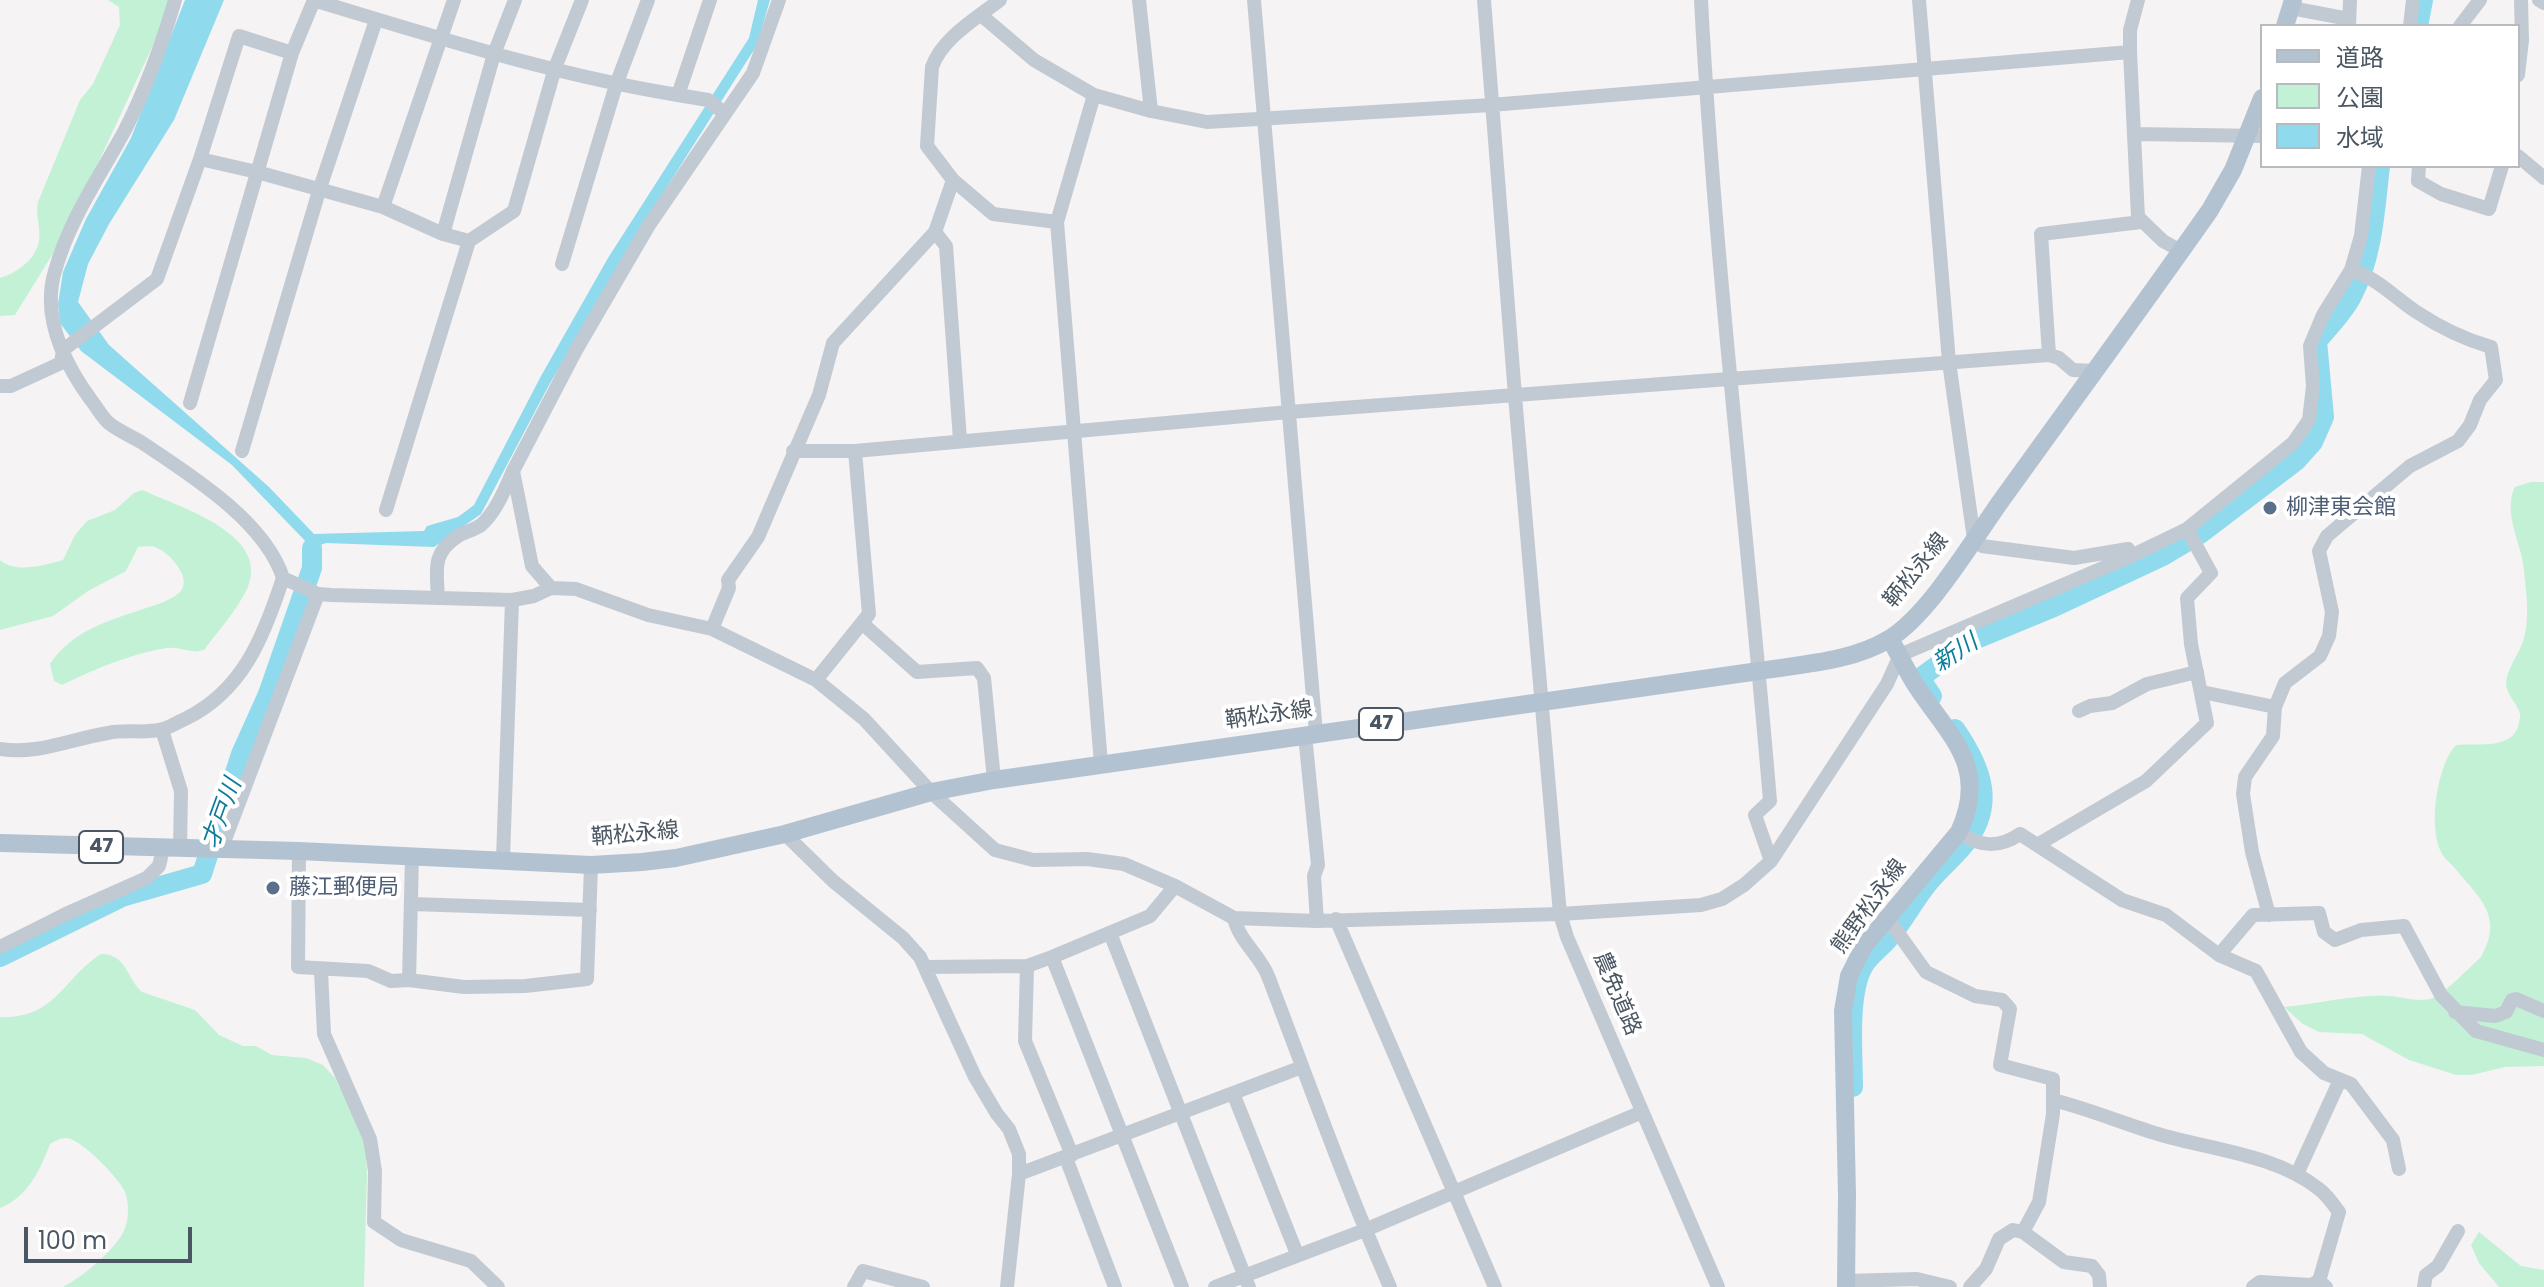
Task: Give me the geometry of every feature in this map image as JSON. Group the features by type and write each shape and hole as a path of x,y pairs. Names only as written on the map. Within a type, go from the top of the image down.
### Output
{"main road":[{"name":"鞆松永線","path":"0,843 299,851 591,865 676,858 785,834 931,792 994,780 1759,671 1861,652 1890,639 1922,611 2181,251 2255,136 2260,109"},
{"name":"熊野松永線","path":"1852,1283 1843,1011 1849,976 1864,946 1912,886 1966,837 1971,790 1969,767 1959,745 1916,686 1890,639"}],"street":[{"path":"175,0 162,43 124,131 79,210 55,270 50,292 51,319 74,376 109,423 191,477 250,525 270,550 283,578 308,589 359,597 512,600 534,596 551,588 576,589 648,615 712,629 816,680 864,719 931,792 995,850 1033,860 1087,859 1124,864 1175,886 1234,918 1317,921 1560,914 1701,905 1722,899 1744,885 1771,861 1887,684 1900,655 2187,529 2293,443 2309,420 2313,386 2310,346 2323,315 2351,270 2361,236 2369,168"},
{"path":"190,403 292,53 313,0 494,54 616,85 678,95 717,107"},
{"path":"383,207 454,0"},
{"path":"443,234 494,54 515,0"},
{"path":"386,510 469,241 514,211 555,68 582,0"},
{"path":"562,264 616,85 648,0"},
{"path":"678,95 710,0"},
{"path":"438,598 436,559 455,538 481,525 500,499 575,352 717,107 753,73 779,0"},
{"path":"1000,0 951,38 936,56 932,67 927,146 953,180 993,214 1057,222"},
{"path":"1139,0 1151,111"},
{"path":"1254,0 1289,412 1318,865 1314,876 1317,921"},
{"name":"農免道路","path":"1484,0 1560,914 1567,937 1718,1287"},
{"path":"1701,0 1729,379 1770,801 1755,815 1771,861"},
{"path":"1919,0 1949,362 1974,539 1982,546 2074,558 2128,549 2131,556"},
{"path":"2138,0 2130,30 2138,217 2163,241 2181,251"},
{"path":"2290,11 2349,23 2350,0"},
{"path":"2410,24 2413,0"},
{"path":"2462,24 2480,0"},
{"path":"2520,58 2521,0"},
{"path":"981,15 1034,60 1094,95 1207,122 1491,105 2130,52"},
{"path":"242,451 319,191 376,20"},
{"path":"0,386 11,386 61,363 63,350 157,279 239,36 292,53"},
{"path":"1094,95 1057,222 1101,764"},
{"path":"2134,134 2255,136"},
{"path":"2520,158 2544,178"},
{"path":"200,159 383,207 443,234 469,241"},
{"path":"2419,168 2418,181 2441,194 2489,209 2501,168"},
{"path":"712,629 729,588 728,580 758,537 819,395 833,343 935,232 953,180"},
{"path":"2049,355 2041,234 2141,222"},
{"path":"935,232 946,246 960,440"},
{"path":"2269,915 2252,852 2243,794 2245,777 2273,736 2275,707 2285,683 2320,656 2329,636 2332,612 2319,551 2327,536 2410,466 2458,441 2470,425 2480,400 2496,380 2491,347 2464,339 2416,312 2369,275 2351,270"},
{"path":"793,451 855,451 1073,429 2049,355 2059,358 2073,370 2094,371"},
{"path":"816,680 869,614 855,451"},
{"path":"513,471 532,566 551,588"},
{"path":"2037,845 2146,781 2207,723 2191,644 2187,598 2211,573 2187,529"},
{"path":"0,749 45,750 110,732 162,730 202,711 241,674 259,645 283,578"},
{"path":"214,850 308,589"},
{"path":"503,859 512,600"},
{"path":"863,624 917,672 977,668 984,678 994,780"},
{"path":"2079,711 2112,703 2147,684 2197,672"},
{"path":"2202,692 2275,707"},
{"path":"0,947 147,878 172,849 181,791 162,730"},
{"path":"785,834 833,881 903,938 926,967 975,1077 1009,1129 1019,1154 1019,1174 1007,1287"},
{"path":"1966,837 2006,844 2020,834 2122,900 2166,915 2219,955 2256,971 2301,1052 2324,1073 2351,1084 2393,1140 2399,1169"},
{"path":"299,851 298,967 321,971 368,971 391,981 409,980 464,987 525,986 587,979 591,865"},
{"path":"409,980 412,856"},
{"path":"926,967 1027,966 1150,916 1175,886"},
{"path":"412,904 590,910"},
{"path":"2219,955 2253,915 2319,913 2324,932 2335,940 2361,930 2404,926 2441,995 2476,1031 2544,1050"},
{"path":"1234,918 1237,930 1266,971 1365,1230 1390,1287"},
{"path":"1336,919 1495,1287"},
{"path":"1888,919 1926,972 1975,996 2002,1000 2010,1009 2000,1065 2053,1079 2053,1114 2039,1202 2023,1232"},
{"path":"1110,933 1246,1281"},
{"path":"1052,957 1182,1287"},
{"path":"1027,966 1025,1041 1115,1287"},
{"path":"321,971 324,1034 370,1139 375,1171 374,1222 401,1240 471,1261 498,1287"},
{"path":"2455,1012 2495,1016 2506,1012 2512,1000 2516,999 2544,1011"},
{"path":"1019,1174 1302,1067"},
{"path":"2297,1174 2340,1080"},
{"path":"1233,1093 1297,1254"},
{"path":"2053,1100 2090,1109 2158,1134 2243,1155 2297,1174 2322,1191 2339,1212 2322,1284 2260,1282 2253,1287"},
{"path":"1215,1287 1246,1281 1297,1254 1365,1230 1642,1112"},
{"path":"1970,1287 1986,1269 1999,1239 2013,1230 2023,1232 2064,1262 2092,1266 2099,1275 2100,1287"},
{"path":"2424,1287 2426,1275 2438,1266 2458,1231"},
{"path":"854,1287 863,1271 923,1287"},
{"path":"1852,1283 1917,1279 1946,1287"}],"green space":[{"path":"108,0 174,0 65,234 15,315 0,316 0,278 25,264 38,247 38,202 80,100 93,84 120,25 119,7"},
{"path":"2544,482 2544,1066 2505,1067 2472,1075 2456,1075 2409,1060 2362,1034 2319,1032 2303,1024 2284,1007 2363,996 2417,1000 2433,998 2481,957 2488,942 2489,918 2479,897 2441,852 2435,827 2436,796 2444,766 2456,745 2503,741 2516,732 2519,723 2520,713 2506,683 2524,638 2527,604 2523,560 2511,507 2515,487"},
{"path":"142,490 198,514 235,538 246,553 251,570 247,589 204,650 171,648 139,654 62,685 54,681 50,664 59,652 80,635 105,622 173,597 183,587 182,574 162,551 138,547 126,571 88,591 53,616 0,630 0,560 14,567 22,567 63,560 75,535 87,521 115,510"},
{"path":"101,954 116,958 142,992 195,1010 219,1035 243,1046 256,1046 272,1055 306,1058 323,1065 335,1078 364,1135 367,1170 364,1287 63,1287 89,1269 115,1244 125,1228 128,1210 125,1192 116,1178 90,1152 67,1138 50,1144 37,1173 25,1190 0,1208 0,1017 19,1016 46,1005"},
{"path":"2479,1232 2521,1266 2544,1270 2544,1287 2499,1287 2479,1263 2471,1245"}],"water":[{"path":"185,0 224,0 174,120 109,224 88,264 78,302 109,345 269,487 314,534 424,531 427,526 458,517 474,505 541,376 608,258 749,38 758,0 770,0 757,45 644,223 549,385 481,514 434,547 326,543 312,548 232,465 81,351 60,323 58,304 63,272 86,219 131,138"}],"waterway":[{"name":"新川","path":"2418,24 2423,0"},
{"name":"新川","path":"1932,696 1920,678 1969,642 2054,607 2163,556 2200,534 2296,461 2313,442 2324,417 2317,341 2345,308 2365,265 2380,168"},
{"name":"才戸川","path":"0,957 122,897 202,874 241,754 268,694 312,568 312,548"},
{"name":"新川","path":"1853,1087 1853,1007 1864,965 1894,931 1929,882 1963,846 1980,816 1983,802 1978,773 1955,729"}],"place":[{"name":"柳津東会館","path":"2270,508"},
{"name":"藤江郵便局","path":"273,888"}]}
